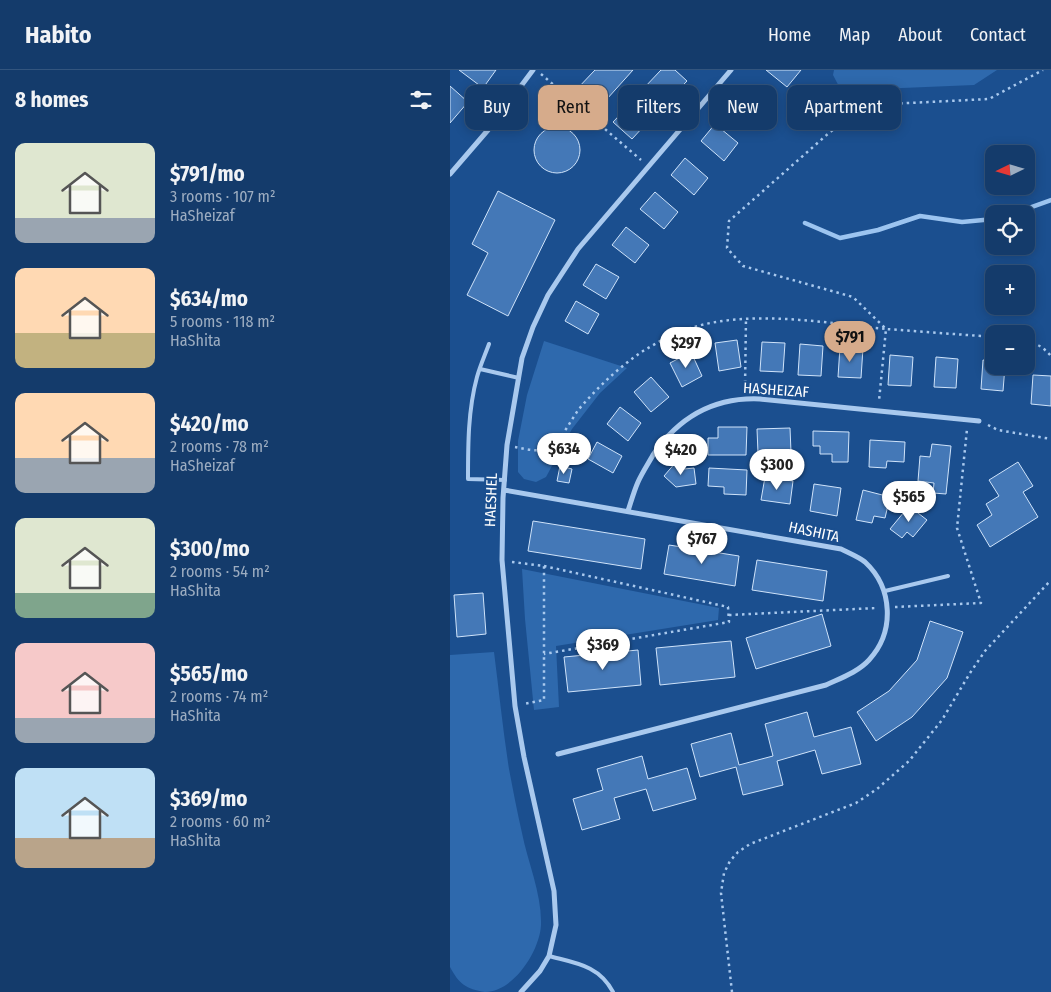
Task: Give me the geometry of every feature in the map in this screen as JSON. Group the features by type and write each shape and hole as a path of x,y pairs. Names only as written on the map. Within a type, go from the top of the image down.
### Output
{"street":[{"path":"450,174 488,130 535,70"},
{"name":"HAESHEL","path":"522,991 540,971 549,956 556,925 554,890 524,757 515,706 502,560 507,445 522,358 548,294 583,243 731,70"},
{"name":"HASHEIZAF","path":"628,511 638,481 667,436 694,413 711,406 745,398 979,422"},
{"name":"HASHITA","path":"504,490 841,549 864,561 876,575 885,591 888,607 885,631 879,646 869,660 843,677 826,685 558,754"}],"lane":[{"path":"489,344 480,369 472,404 468,441 468,479 504,480"},
{"path":"480,369 519,378"},
{"path":"885,591 948,576"},
{"path":"549,956 583,965 599,973 613,992"}],"path":[{"path":"535,70 648,166"},
{"path":"886,329 854,297 742,266 727,248 729,221 830,132 869,105 989,99 1043,70"},
{"path":"745,398 746,318"},
{"path":"507,445 534,451 548,448 558,439 578,411 617,369 666,338 691,328 714,322 762,318 985,336"},
{"path":"878,411 886,329"},
{"path":"1035,343 1045,349 1051,356"},
{"path":"728,615 981,603 957,528 968,420"},
{"path":"979,422 998,430 1051,439"},
{"path":"502,560 544,566 728,607 729,622 544,654"},
{"path":"515,706 544,700 544,566"},
{"path":"732,992 721,893 724,873 730,862 738,852 750,844 856,804 877,789 909,761 942,720 985,651 1051,580"}],"shaded area":[{"path":"834,70 997,70 974,85 901,88 901,85 838,85 833,75"},
{"path":"544,341 627,368 600,393 572,429 546,477 536,482 524,479 518,472 518,441 527,395"},
{"path":"522,569 719,608 718,620 556,646 559,707 534,710"},
{"path":"494,652 509,769 537,890 541,925 536,946 524,968 506,985 496,990 485,992 464,985 450,967 450,655"}],"building":[{"path":"459,70 496,70 485,85 479,85"},
{"path":"595,70 633,70 608,98 608,85 581,85"},
{"path":"661,70 675,70 687,81 683,85 647,85"},
{"path":"766,70 801,70 787,87"},
{"path":"450,86 465,99 465,106 450,123"},
{"path":"618,117 618,126 613,122"},
{"path":"546,130 568,130 576,137 580,150 576,163 570,169 557,173 544,169 538,163 534,150 538,137"},
{"path":"622,130 640,130 632,139"},
{"path":"710,130 722,130 738,143 724,161 701,141"},
{"path":"685,158 708,178 694,195 671,175"},
{"path":"498,191 555,220 508,316 467,295 488,253 472,244"},
{"path":"655,192 678,212 664,229 640,209"},
{"path":"626,227 649,245 635,263 612,245"},
{"path":"596,264 619,277 606,299 583,285"},
{"path":"576,301 599,314 588,334 565,321"},
{"path":"737,340 741,367 719,371 715,343"},
{"path":"762,342 785,343 783,372 760,371"},
{"path":"800,344 823,346 821,376 798,375"},
{"path":"840,347 863,348 861,378 838,377"},
{"path":"691,352 702,376 682,387 670,363"},
{"path":"890,355 913,357 911,386 888,385"},
{"path":"936,357 958,359 956,388 934,387"},
{"path":"983,360 985,360 985,375 1004,375 1003,391 981,389"},
{"path":"1033,375 1051,376 1051,406 1031,404"},
{"path":"651,377 669,397 651,412 634,392"},
{"path":"620,407 641,423 628,441 607,424"},
{"path":"718,427 747,427 746,455 708,455 708,438 718,438"},
{"path":"790,428 791,452 758,453 757,429"},
{"path":"813,431 849,432 848,462 832,462 832,454 820,454 820,446 813,446"},
{"path":"870,440 905,442 904,462 887,461 886,468 869,467"},
{"path":"597,442 622,456 613,473 588,459"},
{"path":"932,444 951,446 946,494 933,493 934,483 918,481 920,456 930,457"},
{"path":"676,462 684,469 694,468 696,484 676,487 664,476"},
{"path":"1018,462 1033,486 1023,492 1038,517 990,547 977,525 992,515 986,504 999,496 989,480"},
{"path":"560,466 572,469 569,483 557,481"},
{"path":"709,468 747,470 746,495 724,494 724,487 708,486"},
{"path":"765,477 793,481 790,504 761,500"},
{"path":"814,484 841,488 837,516 810,511"},
{"path":"863,490 890,497 885,518 874,516 872,523 856,520"},
{"path":"909,506 927,520 913,537 907,532 902,538 890,529"},
{"path":"533,521 645,539 641,569 528,551"},
{"path":"669,545 739,556 735,586 664,574"},
{"path":"757,560 827,571 823,601 752,590"},
{"path":"483,593 486,634 457,637 454,595"},
{"path":"822,614 831,646 756,669 746,638"},
{"path":"930,621 963,632 947,678 912,717 876,741 857,712 889,691 917,660"},
{"path":"731,641 735,677 660,685 656,648"},
{"path":"638,650 641,685 568,692 564,657"},
{"path":"807,712 814,737 851,727 861,764 822,774 815,750 777,761 783,785 743,795 736,767 700,777 691,744 731,733 739,765 773,756 765,724"},
{"path":"642,756 648,779 687,768 696,799 653,811 646,789 614,798 620,819 582,830 573,799 603,790 597,769"}],"waterway":[{"path":"1035,206 1051,200"},
{"path":"805,223 840,238 878,230 920,216 962,222 985,220"}]}
